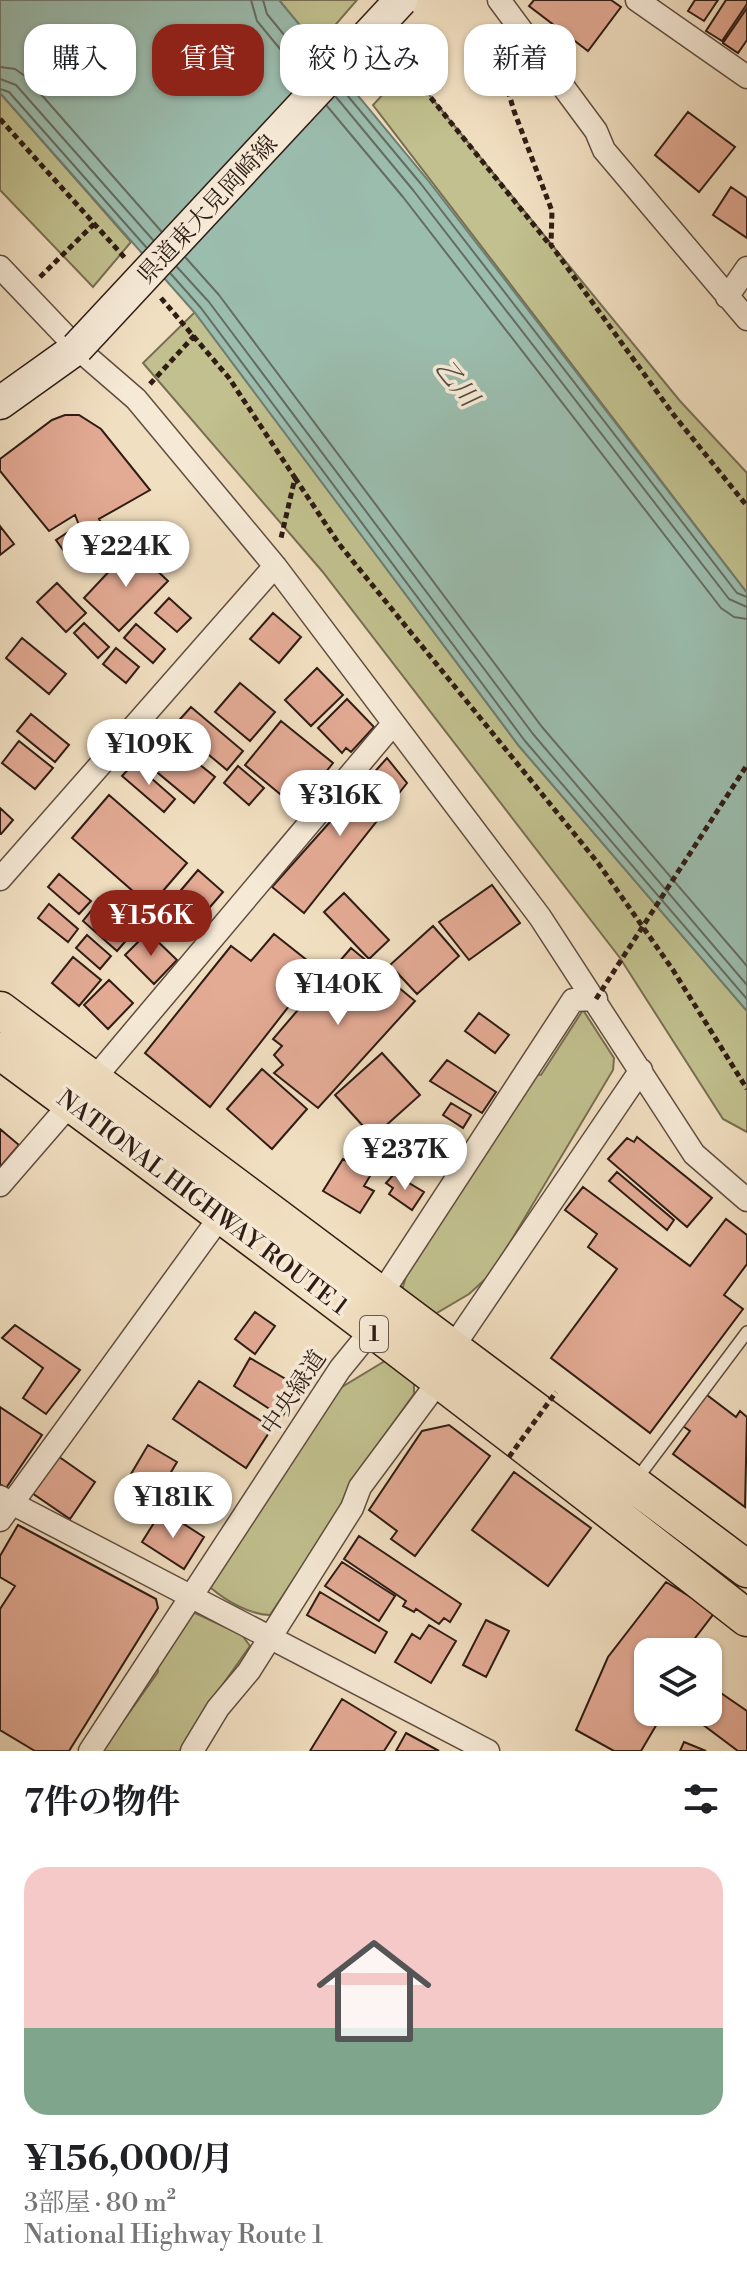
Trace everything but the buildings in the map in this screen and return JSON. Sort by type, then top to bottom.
[{"type":"highway","name":"NATIONAL HIGHWAY ROUTE 1","points":[[0,1010],[82,1092],[220,1217],[371,1331],[447,1362],[634,1484],[747,1569]]},
{"type":"highway","name":"NATIONAL HIGHWAY ROUTE 1","points":[[0,1051],[82,1092],[380,1296],[447,1362],[747,1618]]},
{"type":"main road","name":"県道東大見岡崎線","points":[[0,403],[77,348],[401,0]]},
{"type":"street","points":[[499,0],[516,24]]},
{"type":"street","points":[[637,0],[747,77]]},
{"type":"street","points":[[570,96],[596,131],[604,150],[747,319]]},
{"type":"street","points":[[0,267],[77,348],[136,399],[275,566],[540,917],[694,1154],[747,1200]]},
{"type":"street","points":[[727,297],[747,268]]},
{"type":"street","points":[[0,879],[275,566]]},
{"type":"street","points":[[0,1185],[393,724]]},
{"type":"street","name":"中央緑道","points":[[90,1751],[340,1369],[371,1331],[380,1296],[573,1000],[596,999]]},
{"type":"street","points":[[192,1751],[195,1741],[249,1671],[352,1508],[360,1487],[641,1070]]},
{"type":"street","points":[[220,1217],[4,1507],[191,1594],[269,1638],[488,1751]]},
{"type":"lane","points":[[634,1484],[747,1332]]},
{"type":"path","points":[[430,96],[551,245],[673,414],[747,506]]},
{"type":"path","points":[[510,96],[552,211],[551,245]]},
{"type":"path","points":[[0,119],[134,268]]},
{"type":"path","points":[[25,292],[94,224]]},
{"type":"path","points":[[154,290],[195,334],[229,378],[339,544],[598,863],[673,970],[747,1089]]},
{"type":"path","points":[[136,399],[195,334]]},
{"type":"path","points":[[275,566],[295,478]]},
{"type":"path","points":[[596,999],[747,765]]},
{"type":"path","points":[[509,1457],[556,1392]]},
{"type":"shaded area","points":[[279,0],[357,0],[336,24],[299,24]]},
{"type":"shaded area","points":[[0,93],[131,242],[93,287],[0,190]]},
{"type":"shaded area","points":[[381,96],[430,96],[680,401],[747,473],[747,593],[373,105]]},
{"type":"shaded area","points":[[195,312],[519,746],[747,1011],[747,1132],[723,1119],[620,958],[322,571],[143,363]]},
{"type":"shaded area","points":[[583,1010],[614,1058],[613,1070],[491,1274],[469,1294],[435,1314],[402,1290],[407,1273],[536,1074],[541,1075]]},
{"type":"shaded area","points":[[385,1361],[414,1382],[414,1394],[353,1479],[348,1497],[270,1615],[247,1610],[224,1598],[211,1588],[211,1580],[337,1390]]},
{"type":"shaded area","points":[[193,1612],[242,1635],[250,1646],[197,1721],[184,1751],[102,1751],[158,1672],[158,1665]]},
{"type":"water","name":"乙川","points":[[0,0],[279,0],[299,24],[280,24],[280,96],[358,96],[427,179],[747,593],[747,1011],[519,746],[195,313],[0,93]]}]
